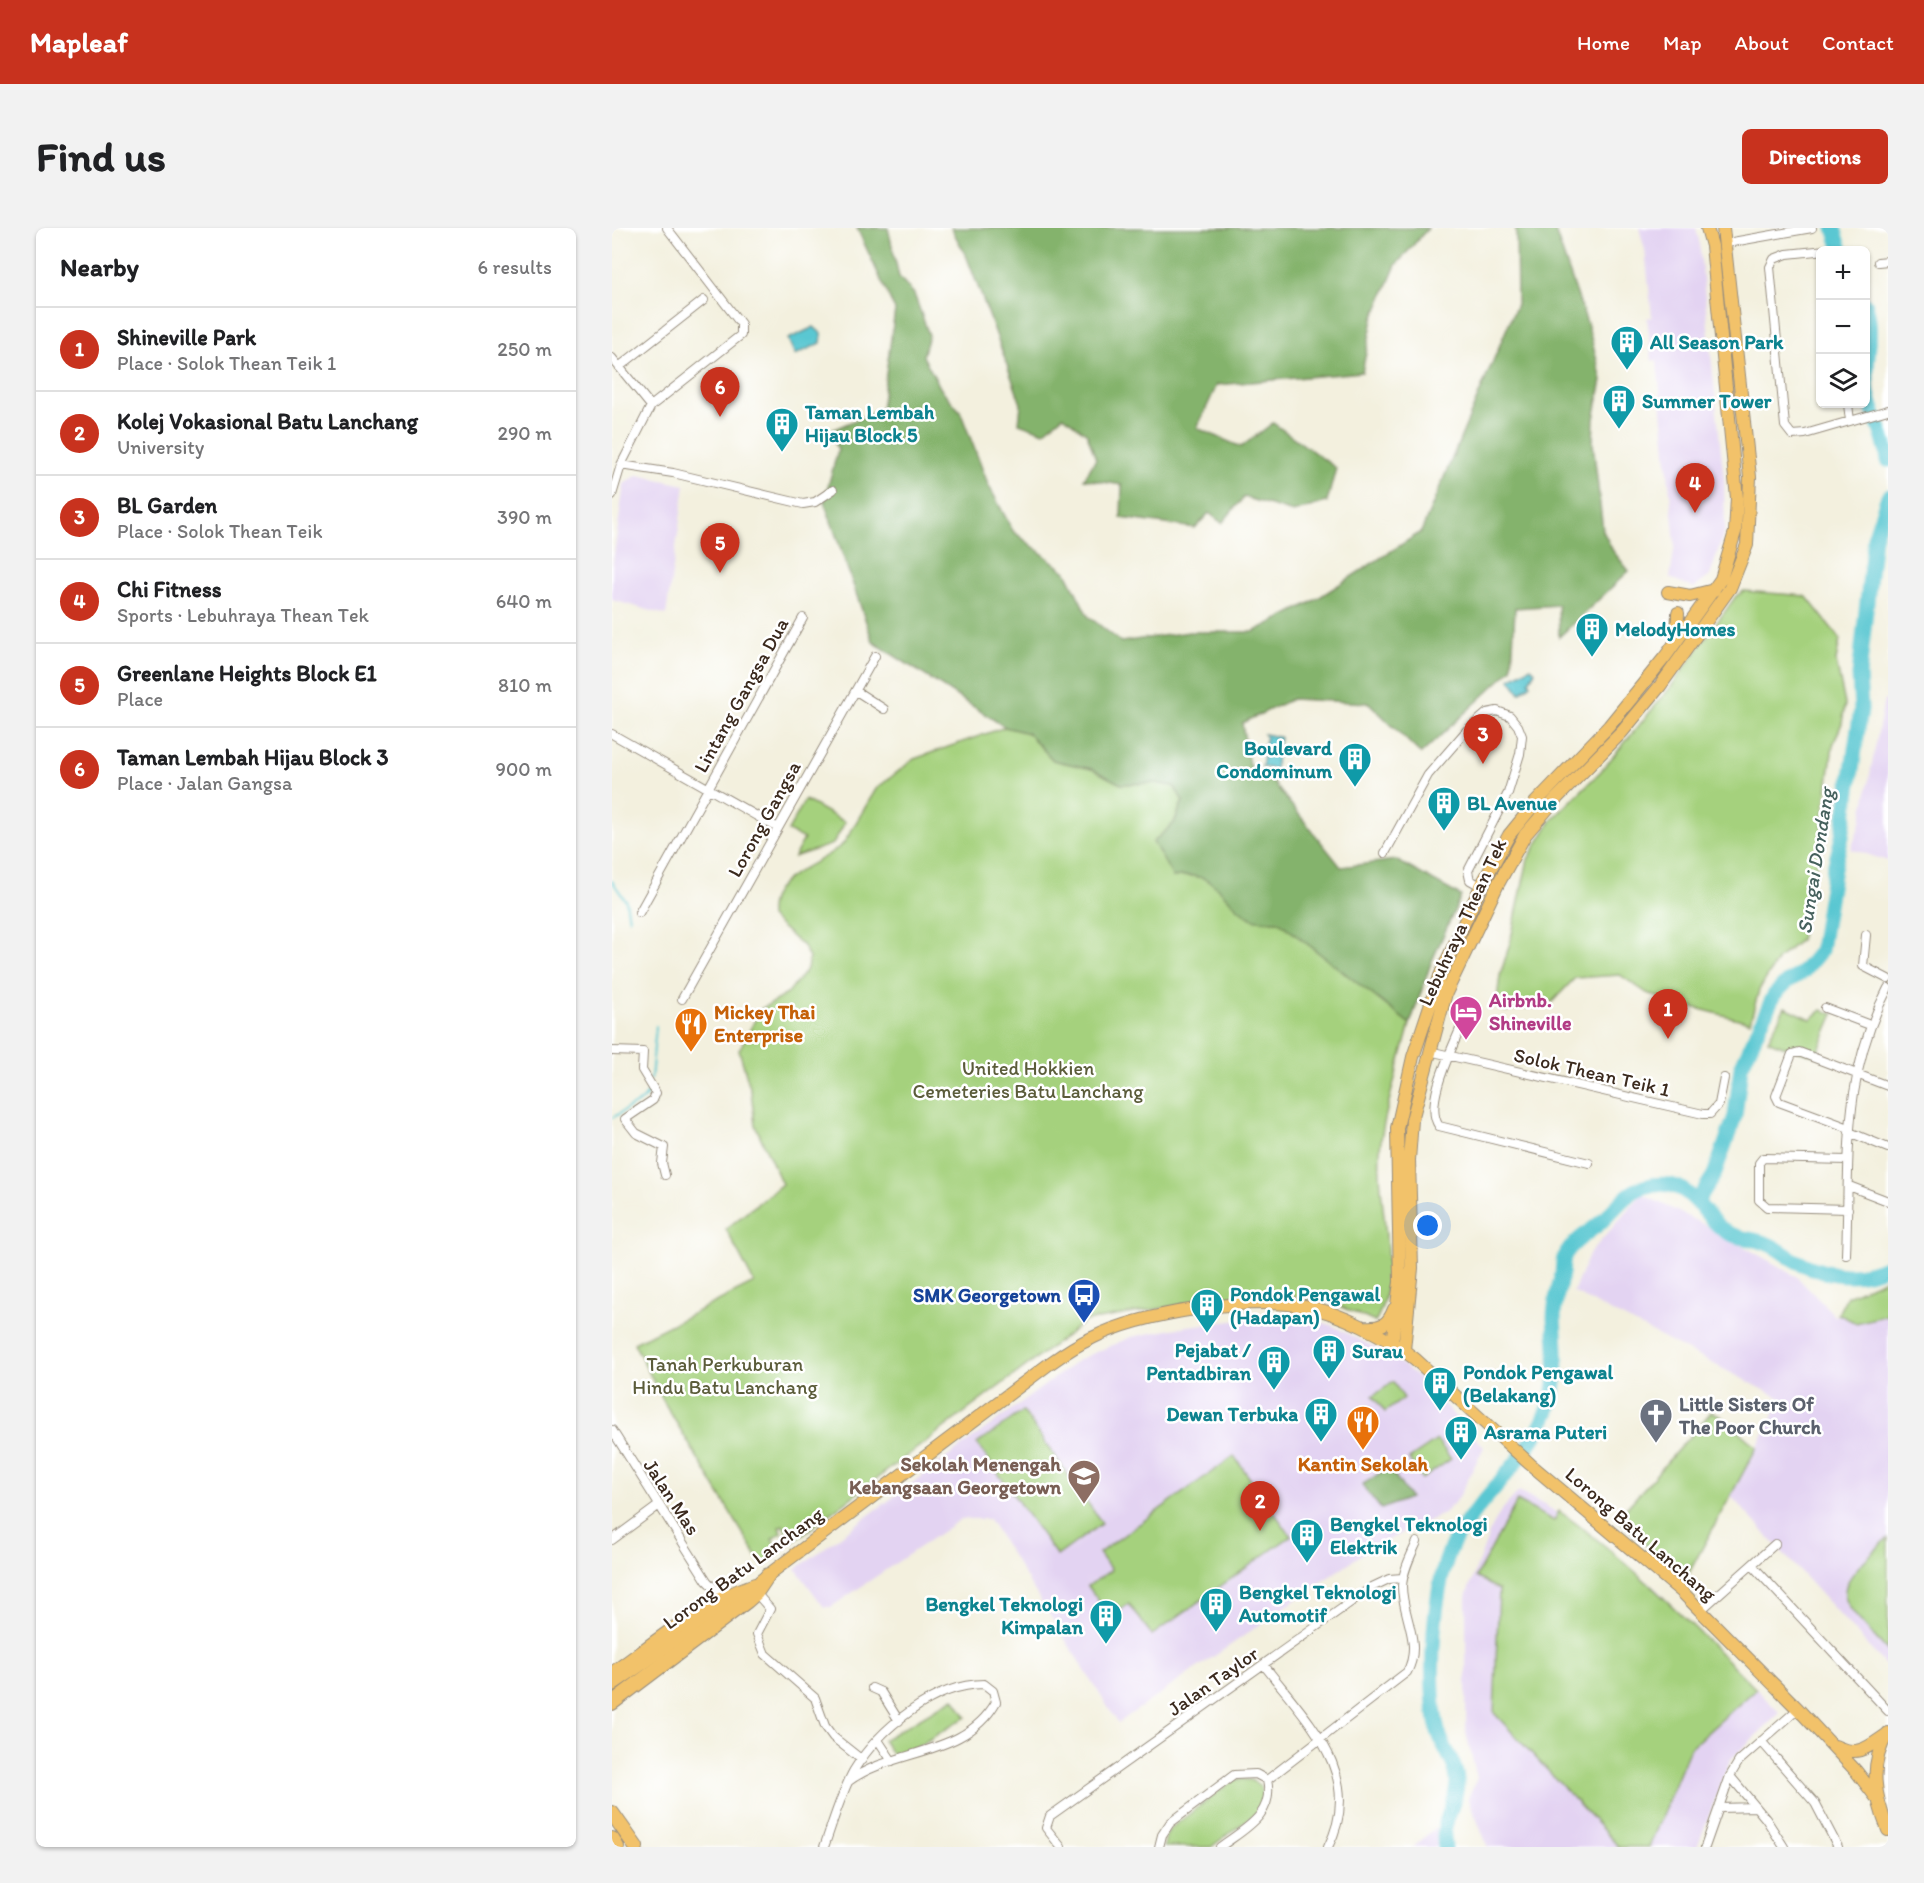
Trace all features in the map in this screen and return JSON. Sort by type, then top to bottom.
[{"type":"highway","points":[[612,1703],[768,1575]]},
{"type":"highway","points":[[612,1674],[709,1606],[746,1591]]},
{"type":"highway","points":[[612,1698],[629,1690]]},
{"type":"highway","points":[[612,1813],[636,1847]]},
{"type":"highway","points":[[612,1839],[617,1847]]},
{"type":"main road","name":"Lebuhraya Thean Tek","points":[[1392,1343],[1399,1297],[1397,1128],[1405,1088],[1440,976],[1481,886],[1521,819],[1589,750],[1693,621],[1714,590],[1730,554],[1735,532],[1737,498],[1712,246],[1707,228]]},
{"type":"main road","name":"Lebuhraya Thean Tek","points":[[1404,1350],[1412,1268],[1410,1138],[1416,1098],[1446,993],[1516,849],[1537,819],[1622,732],[1670,672],[1731,588],[1747,545],[1750,490],[1735,349],[1727,243],[1723,228]]},
{"type":"main road","points":[[1670,672],[1675,658],[1694,631],[1693,621],[1731,588]]},
{"type":"main road","points":[[1668,592],[1690,596],[1714,590]]},
{"type":"main road","points":[[1677,639],[1680,624],[1678,613]]},
{"type":"main road","points":[[1470,942],[1485,896],[1481,886],[1492,881],[1516,849]]},
{"type":"main road","points":[[1360,1327],[1378,1328],[1384,1325],[1390,1319],[1399,1297]]},
{"type":"main road","name":"Lorong Batu Lanchang","points":[[768,1575],[1049,1364],[1093,1337],[1137,1322],[1251,1304],[1305,1306],[1360,1327],[1404,1350],[1530,1464],[1701,1610],[1831,1744],[1876,1797]]},
{"type":"main road","name":"Lorong Batu Lanchang","points":[[612,1685],[746,1591]]},
{"type":"main road","points":[[1831,1744],[1856,1753],[1864,1750],[1887,1733]]},
{"type":"main road","points":[[1887,1733],[1877,1758],[1876,1797],[1888,1830]]},
{"type":"street","points":[[612,495],[621,465],[651,406],[741,335],[742,331],[741,324],[667,228]]},
{"type":"street","points":[[1727,243],[1812,228]]},
{"type":"street","points":[[1816,251],[1787,254],[1774,259],[1770,267],[1785,426],[1788,433],[1805,434],[1888,410]]},
{"type":"street","points":[[1878,262],[1888,261]]},
{"type":"street","points":[[619,368],[704,300]]},
{"type":"street","points":[[612,358],[651,406]]},
{"type":"street","points":[[1848,408],[1850,422]]},
{"type":"street","points":[[621,465],[673,473],[803,504],[815,502],[833,490]]},
{"type":"street","name":"Lintang Gangsa Dua","points":[[639,913],[803,618]]},
{"type":"street","name":"Lorong Gangsa","points":[[682,999],[875,656]]},
{"type":"street","points":[[856,691],[884,709]]},
{"type":"street","points":[[1385,853],[1428,775],[1467,730],[1487,713],[1497,711],[1514,719],[1522,742],[1508,794],[1468,871],[1470,880],[1481,886]]},
{"type":"street","points":[[612,734],[778,828]]},
{"type":"street","points":[[1866,935],[1863,966],[1888,979]]},
{"type":"street","points":[[1846,1255],[1849,1130],[1855,1075],[1870,1025],[1888,988]]},
{"type":"street","points":[[1878,1007],[1888,1011]]},
{"type":"street","points":[[1825,1008],[1870,1025]]},
{"type":"street","points":[[1465,1017],[1448,1056],[1433,1113],[1435,1120],[1446,1130],[1589,1163]]},
{"type":"street","points":[[612,1051],[643,1052],[641,1066],[657,1093],[653,1100],[625,1119],[636,1133],[664,1147],[662,1163],[665,1175]]},
{"type":"street","name":"Solok Thean Teik 1","points":[[1429,1051],[1703,1114],[1710,1114],[1719,1104],[1724,1078]]},
{"type":"street","points":[[1888,1086],[1795,1052],[1789,1057],[1776,1095],[1782,1104],[1888,1148]]},
{"type":"street","points":[[1848,1160],[1763,1158],[1759,1163],[1758,1200],[1767,1207],[1848,1209]]},
{"type":"street","points":[[1849,1186],[1888,1201]]},
{"type":"street","name":"Jalan Mas","points":[[612,1430],[615,1443],[707,1581],[712,1599],[709,1606]]},
{"type":"street","points":[[612,1540],[658,1506]]},
{"type":"street","points":[[1267,1780],[1319,1738],[1401,1678],[1411,1664],[1414,1646],[1403,1599],[1403,1578],[1417,1542]]},
{"type":"street","points":[[1701,1610],[1775,1544]]},
{"type":"street","points":[[1752,1565],[1888,1711]]},
{"type":"street","name":"Jalan Taylor","points":[[1060,1847],[1048,1832],[1047,1820],[1372,1587],[1389,1579],[1403,1578]]},
{"type":"street","points":[[707,1581],[717,1591],[746,1591],[770,1609],[757,1634],[765,1654],[811,1693],[825,1726],[833,1737],[862,1760]]},
{"type":"street","points":[[1264,1665],[1319,1738],[1335,1765],[1342,1797],[1335,1834],[1328,1847]]},
{"type":"street","points":[[825,1847],[849,1781],[878,1740],[899,1721],[936,1697],[966,1686],[984,1684],[991,1689],[995,1696],[990,1712],[964,1734],[929,1751],[868,1768],[849,1781]]},
{"type":"street","points":[[872,1688],[881,1692],[899,1721]]},
{"type":"street","points":[[1705,1847],[1731,1776],[1742,1757],[1798,1709]]},
{"type":"street","points":[[878,1740],[892,1761]]},
{"type":"street","points":[[1761,1741],[1815,1803],[1838,1847]]},
{"type":"street","points":[[1159,1847],[1162,1835],[1170,1823],[1234,1774],[1256,1774],[1267,1780]]},
{"type":"street","points":[[1731,1776],[1784,1847]]},
{"type":"street","points":[[1220,1847],[1263,1814],[1268,1800],[1267,1780]]},
{"type":"street","points":[[1719,1808],[1756,1807]]},
{"type":"shaded area","points":[[1639,228],[1696,228],[1699,241],[1724,479],[1725,529],[1710,576],[1694,588],[1670,578],[1675,544],[1657,360],[1652,361],[1647,318],[1652,317],[1645,250]]},
{"type":"shaded area","points":[[638,475],[685,485],[666,615],[612,600],[612,568],[624,484]]},
{"type":"shaded area","points":[[1884,700],[1888,701],[1888,861],[1851,849],[1861,822]]},
{"type":"shaded area","points":[[1642,1194],[1713,1229],[1796,1276],[1836,1317],[1847,1296],[1888,1278],[1888,1668],[1731,1496],[1782,1399],[1573,1292],[1590,1253]]},
{"type":"shaded area","points":[[1286,1315],[1331,1325],[1389,1355],[1416,1375],[1484,1447],[1458,1499],[1443,1514],[1369,1549],[1118,1723],[989,1519],[961,1519],[831,1607],[824,1607],[796,1569],[1080,1359],[1131,1337],[1188,1326]]},
{"type":"shaded area","points":[[1519,1491],[1576,1523],[1653,1586],[1780,1713],[1730,1760],[1697,1847],[1488,1847],[1468,1798],[1477,1778],[1466,1733],[1466,1596],[1490,1531],[1501,1511]]},
{"type":"shaded area","points":[[1436,1827],[1437,1847],[1413,1847]]},
{"type":"green space","points":[[857,228],[888,228],[899,277],[914,294],[929,335],[923,356],[941,389],[960,411],[988,484],[1013,531],[1066,572],[1088,616],[1121,642],[1189,632],[1253,632],[1312,602],[1421,532],[1517,304],[1516,228],[1554,228],[1588,326],[1602,380],[1594,419],[1593,443],[1603,531],[1613,551],[1629,571],[1559,637],[1558,605],[1515,608],[1512,669],[1421,754],[1369,703],[1292,699],[1242,723],[1249,765],[1273,782],[1341,867],[1396,860],[1461,896],[1431,963],[1410,1024],[1278,921],[1251,918],[1210,881],[1200,877],[1173,877],[1153,842],[1174,823],[1183,801],[1174,786],[1155,783],[1121,784],[1092,769],[1053,760],[1028,733],[1005,727],[873,642],[824,501],[838,450],[830,431],[881,409],[895,310]]},
{"type":"green space","points":[[951,228],[1428,228],[1396,265],[1373,319],[1362,372],[1217,385],[1197,428],[1241,447],[1273,423],[1336,468],[1327,502],[1293,512],[1244,497],[1222,523],[1209,513],[1195,528],[1121,518],[1122,485],[1084,479],[1096,459],[1087,434],[1063,416],[1044,432],[1019,423],[1021,404],[966,255]]},
{"type":"green space","points":[[1744,591],[1806,596],[1840,639],[1836,661],[1845,704],[1842,723],[1833,745],[1819,852],[1800,940],[1778,959],[1759,990],[1750,1022],[1665,1000],[1647,993],[1620,975],[1575,978],[1550,1004],[1506,1011],[1496,1007],[1500,976],[1510,943],[1528,859],[1551,821],[1601,771],[1670,688],[1736,596]]},
{"type":"green space","name":"United Hokkien Cemeteries Batu Lanchang","points":[[1005,727],[1028,733],[1053,760],[1092,769],[1121,784],[1155,783],[1174,786],[1183,800],[1174,823],[1173,877],[1200,877],[1210,881],[1240,910],[1251,917],[1278,921],[1410,1024],[1390,1096],[1381,1140],[1381,1185],[1388,1257],[1383,1302],[1375,1322],[1321,1298],[1253,1293],[1086,1321],[791,1543],[783,1525],[779,1527],[782,1533],[772,1539],[780,1551],[762,1565],[665,1404],[634,1343],[754,1283],[726,1229],[782,1184],[755,1125],[751,1091],[739,1050],[761,1009],[787,994],[807,969],[809,958],[804,947],[770,917],[771,902],[776,891],[796,873],[844,843],[876,789],[914,759]]},
{"type":"green space","points":[[805,800],[845,822],[833,844],[794,857],[804,839],[788,831]]},
{"type":"green space","points":[[1785,1007],[1811,1019],[1822,1010],[1834,1014],[1816,1056],[1768,1040]]},
{"type":"green space","points":[[1888,1278],[1888,1315],[1856,1323],[1838,1314],[1847,1296]]},
{"type":"green space","points":[[1393,1382],[1404,1398],[1385,1412],[1373,1396]]},
{"type":"green space","points":[[1023,1411],[1102,1523],[1057,1556],[977,1444]]},
{"type":"green space","points":[[1712,1411],[1757,1447],[1685,1580],[1617,1519]]},
{"type":"green space","points":[[1437,1440],[1451,1459],[1422,1479],[1409,1459]]},
{"type":"green space","points":[[1234,1456],[1291,1536],[1152,1635],[1129,1604],[1110,1617],[1088,1586],[1111,1570],[1099,1553]]},
{"type":"green space","points":[[1389,1467],[1410,1498],[1381,1509],[1362,1485]]},
{"type":"green space","points":[[1517,1501],[1554,1521],[1559,1511],[1586,1531],[1662,1596],[1756,1689],[1690,1748],[1649,1847],[1619,1847],[1494,1713],[1499,1590],[1476,1577]]},
{"type":"green space","points":[[1888,1538],[1888,1651],[1857,1617],[1848,1605],[1845,1594],[1847,1584],[1855,1572]]},
{"type":"green space","points":[[954,1698],[966,1717],[902,1756],[894,1757],[883,1740]]},
{"type":"green space","points":[[1238,1779],[1251,1780],[1261,1787],[1263,1799],[1258,1812],[1211,1847],[1164,1847],[1166,1835],[1171,1828]]},
{"type":"water","points":[[814,327],[822,334],[821,343],[795,355],[788,339]]},
{"type":"water","points":[[1531,667],[1535,671],[1529,681],[1531,684],[1520,693],[1510,679]]},
{"type":"water","points":[[1264,734],[1280,737],[1275,769],[1262,767],[1266,739]]},
{"type":"waterway","name":"Sungai Dondang","points":[[1834,228],[1840,246]]},
{"type":"waterway","name":"Sungai Dondang","points":[[1868,354],[1868,393],[1888,460]]},
{"type":"waterway","name":"Sungai Dondang","points":[[1698,1200],[1714,1175],[1735,1116],[1741,1067],[1774,995],[1787,982],[1803,972],[1821,950],[1834,868],[1842,837],[1861,709],[1859,675],[1874,538],[1888,496]]},
{"type":"waterway","points":[[612,881],[626,901],[629,919]]},
{"type":"waterway","points":[[651,1079],[656,1026]]},
{"type":"waterway","points":[[612,1118],[644,1099],[650,1088]]},
{"type":"waterway","points":[[1445,1847],[1446,1822],[1456,1792],[1457,1777],[1438,1731],[1433,1687],[1434,1632],[1442,1577],[1457,1536],[1531,1443],[1549,1408],[1556,1375],[1555,1306],[1566,1253],[1633,1192],[1647,1186],[1662,1184],[1683,1190],[1727,1233],[1770,1245],[1807,1266],[1842,1275],[1865,1274],[1888,1266]]},
{"type":"place","name":"All Season Park","points":[[1627,371]]},
{"type":"place","name":"Taman Lembah Hijau Block 3","points":[[720,417]]},
{"type":"place","name":"Summer Tower","points":[[1619,430]]},
{"type":"place","name":"Taman Lembah Hijau Block 5","points":[[782,453]]},
{"type":"place","name":"Chi Fitness","points":[[1695,513]]},
{"type":"place","name":"Greenlane Heights Block E1","points":[[720,573]]},
{"type":"place","name":"MelodyHomes","points":[[1592,658]]},
{"type":"place","name":"BL Garden","points":[[1483,764]]},
{"type":"place","name":"Boulevard Condominum","points":[[1355,788]]},
{"type":"place","name":"BL Avenue","points":[[1444,832]]},
{"type":"place","name":"Shineville Park","points":[[1668,1039]]},
{"type":"place","name":"Airbnb. Shineville","points":[[1466,1041]]},
{"type":"place","name":"Mickey Thai Enterprise","points":[[691,1053]]},
{"type":"place","name":"SMK Georgetown","points":[[1084,1324]]},
{"type":"place","name":"Pondok Pengawal (Hadapan)","points":[[1207,1334]]},
{"type":"place","name":"Surau","points":[[1329,1380]]},
{"type":"place","name":"Pejabat / Pentadbiran","points":[[1274,1391]]},
{"type":"place","name":"Pondok Pengawal (Belakang)","points":[[1440,1412]]},
{"type":"place","name":"Dewan Terbuka","points":[[1321,1443]]},
{"type":"place","name":"Little Sisters Of The Poor Church","points":[[1656,1444]]},
{"type":"place","name":"Kantin Sekolah","points":[[1363,1451]]},
{"type":"place","name":"Asrama Puteri","points":[[1461,1461]]},
{"type":"place","name":"Sekolah Menengah Kebangsaan Georgetown","points":[[1084,1505]]},
{"type":"place","name":"Kolej Vokasional Batu Lanchang","points":[[1260,1531]]},
{"type":"place","name":"Bengkel Teknologi Elektrik","points":[[1307,1564]]},
{"type":"place","name":"Bengkel Teknologi Automotif","points":[[1216,1633]]},
{"type":"place","name":"Bengkel Teknologi Kimpalan","points":[[1106,1645]]},
{"type":"park label","name":"Tanah Perkuburan Hindu Batu Lanchang","points":[[725,1376]]}]
